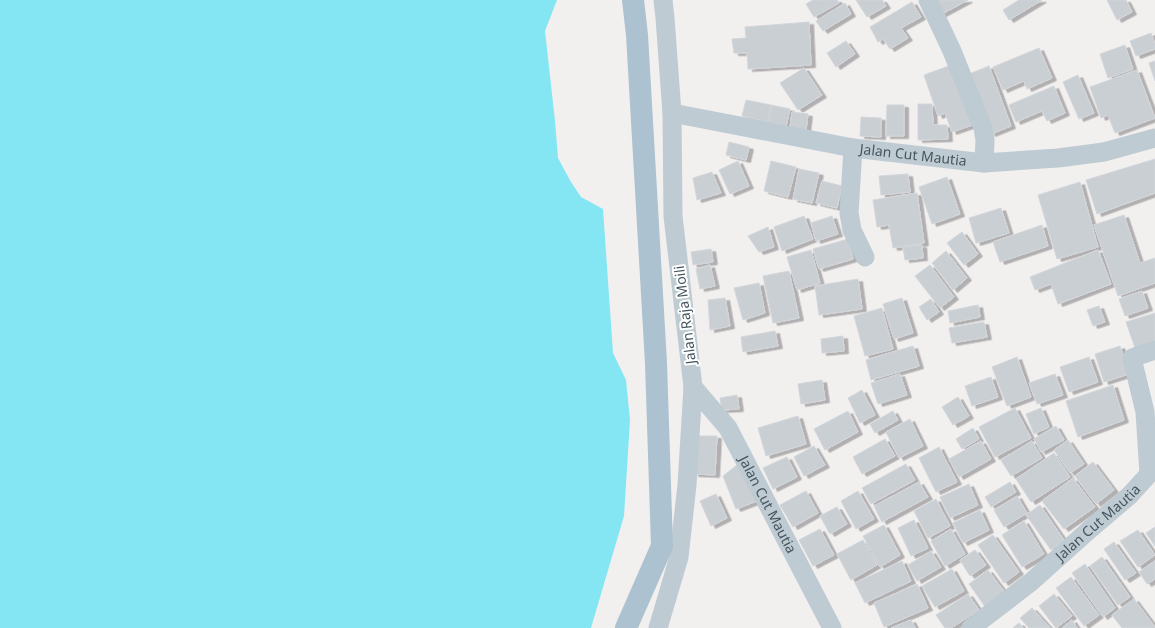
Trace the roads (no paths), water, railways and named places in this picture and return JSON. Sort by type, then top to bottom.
[{"type":"main road","points":[[626,628],[662,546],[656,355],[637,34],[633,0]]},
{"type":"street","name":"Jalan Raja Moili","points":[[658,628],[679,557],[694,387],[673,216],[672,114],[663,0]]},
{"type":"street","points":[[928,0],[952,51],[983,128],[985,140],[984,162]]},
{"type":"street","name":"Jalan Cut Mautia","points":[[672,114],[853,148],[984,162],[1058,158],[1104,152],[1155,138]]},
{"type":"street","points":[[853,148],[850,213],[852,230],[865,257]]},
{"type":"street","name":"Jalan Cut Mautia","points":[[971,628],[1031,582],[1130,495],[1149,474],[1145,412],[1132,358],[1155,350]]},
{"type":"street","name":"Jalan Cut Mautia","points":[[694,387],[728,428],[832,628]]},
{"type":"water","points":[[0,0],[557,0],[545,31],[558,158],[581,197],[603,209],[613,353],[626,380],[630,420],[624,516],[591,628],[0,628]]}]
